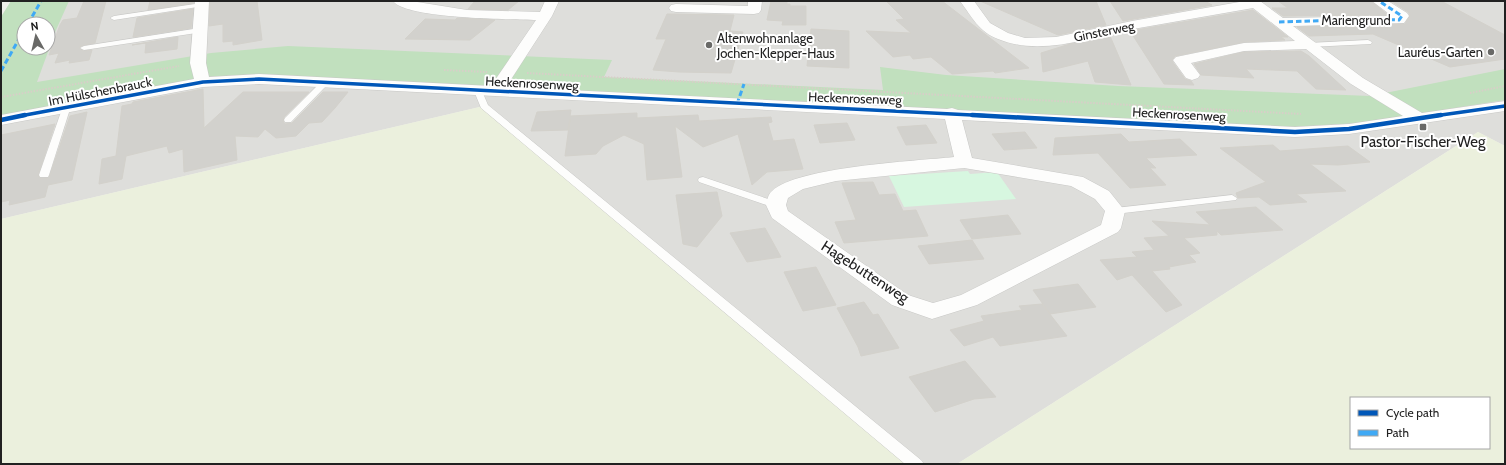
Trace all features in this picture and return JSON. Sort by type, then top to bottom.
[{"type":"street","points":[[400,1],[411,6],[467,14],[545,16]]},
{"type":"street","points":[[495,92],[545,16],[552,1]]},
{"type":"street","points":[[676,8],[754,10],[755,1]]},
{"type":"street","name":"Ginsterweg","points":[[967,1],[984,26],[1003,36],[1025,42],[1056,41],[1253,2]]},
{"type":"street","name":"Mariengrund","points":[[1279,22],[1373,19],[1399,20],[1402,16],[1379,1]]},
{"type":"street","points":[[1253,2],[1357,81],[1420,119]]},
{"type":"street","points":[[202,3],[198,63],[203,82]]},
{"type":"street","points":[[1192,75],[1181,60],[1244,47],[1309,45]]},
{"type":"street","name":"Heckenrosenweg","points":[[203,82],[259,79],[326,82],[732,104],[952,113],[1295,132],[1349,129],[1505,106]]},
{"type":"street","name":"Im Hülschenbrauck","points":[[1,120],[66,109],[203,82]]},
{"type":"street","points":[[952,113],[964,162]]},
{"type":"street","points":[[776,205],[779,195],[796,185],[836,175],[964,162],[1076,181],[1102,195],[1115,211]]},
{"type":"street","name":"Hagebuttenweg","points":[[776,205],[779,214],[900,300],[932,311],[969,300],[1111,228],[1115,211]]},
{"type":"lane","points":[[114,18],[202,3]]},
{"type":"lane","points":[[84,48],[200,30]]},
{"type":"lane","points":[[1309,45],[1368,42]]},
{"type":"lane","points":[[288,120],[326,82]]},
{"type":"lane","points":[[478,91],[484,106],[916,464]]},
{"type":"lane","name":"Im Hülschenbrauck","points":[[44,175],[66,109]]},
{"type":"lane","points":[[703,180],[776,205]]},
{"type":"lane","points":[[1115,211],[1232,198]]},
{"type":"shaded area","points":[[11,1],[1505,1],[1505,146],[1478,132],[957,464],[916,464],[484,106],[1,219],[1,17]]},
{"type":"green space","points":[[11,1],[69,1],[56,30],[56,16],[16,16],[16,56],[46,56],[37,82],[211,53],[288,46],[612,60],[604,77],[883,90],[880,67],[946,75],[1118,86],[1370,96],[1505,69],[1505,100],[1361,123],[1290,127],[263,76],[1,120],[1,17]]},
{"type":"green space","points":[[484,106],[916,464],[1,464],[1,219]]},
{"type":"green space","points":[[1478,132],[1505,146],[1505,464],[957,464]]},
{"type":"green space","points":[[968,171],[970,174],[997,172],[1016,199],[904,207],[889,176]]},
{"type":"building","points":[[84,1],[106,1],[95,43],[79,47],[83,51],[92,50],[89,60],[69,63],[70,60],[55,63],[59,53],[56,54],[56,36],[60,25],[63,20],[77,18]]},
{"type":"building","points":[[150,1],[194,1],[193,3],[148,10]]},
{"type":"building","points":[[210,1],[257,1],[262,40],[233,45],[233,41],[223,42],[223,24],[209,26]]},
{"type":"building","points":[[475,1],[519,1],[508,10],[468,9]]},
{"type":"building","points":[[771,1],[787,1],[787,4],[790,4],[790,6],[806,6],[806,25],[782,25],[783,21],[767,20]]},
{"type":"building","points":[[886,1],[942,1],[1029,68],[995,73],[993,71],[952,74],[931,57],[913,59],[910,55],[893,57],[866,31],[911,33],[896,20],[904,19]]},
{"type":"building","points":[[980,1],[1096,1],[1106,25],[1058,35]]},
{"type":"building","points":[[1110,1],[1205,1],[1212,5],[1123,21]]},
{"type":"building","points":[[1278,1],[1371,1],[1388,15],[1283,16],[1272,8],[1288,8]]},
{"type":"building","points":[[1391,1],[1441,1],[1505,35],[1505,59],[1450,67],[1373,34],[1309,36],[1297,27],[1405,24],[1410,15],[1408,12]]},
{"type":"building","points":[[193,9],[191,28],[133,37],[137,18]]},
{"type":"building","points":[[1253,10],[1288,37],[1281,37],[1285,40],[1244,42],[1175,56],[1172,61],[1185,79],[1191,81],[1194,85],[1164,84],[1130,31]]},
{"type":"building","name":"Altenwohnanlage Jochen-Klepper-Haus","points":[[667,14],[734,15],[730,31],[743,32],[731,73],[653,70],[666,39],[656,39]]},
{"type":"building","points":[[457,18],[495,20],[470,40],[405,39],[425,19],[455,20]]},
{"type":"building","points":[[811,29],[849,31],[849,68],[807,66]]},
{"type":"building","points":[[1110,36],[1131,85],[1095,82],[1088,61],[1043,72],[1041,53],[1070,44]]},
{"type":"building","points":[[178,37],[177,49],[145,53],[146,43],[132,45]]},
{"type":"building","points":[[1301,51],[1309,56],[1346,90],[1316,89],[1297,71],[1246,69],[1254,78],[1201,75],[1194,64],[1244,52]]},
{"type":"building","points":[[203,89],[204,128],[243,92],[309,92],[284,117],[283,121],[285,124],[292,123],[323,92],[348,92],[322,122],[309,123],[296,136],[276,138],[265,129],[258,137],[235,136],[237,160],[184,172],[183,149],[169,153],[167,146],[126,156],[122,179],[99,184],[102,159],[116,156],[122,106],[132,104],[133,102]]},
{"type":"building","points":[[571,110],[570,116],[637,113],[637,118],[698,115],[699,121],[771,117],[772,122],[768,123],[773,141],[794,139],[803,169],[767,172],[752,185],[738,134],[703,147],[675,126],[682,177],[647,180],[644,144],[624,135],[603,146],[596,154],[565,156],[570,119],[568,130],[531,131],[537,112]]},
{"type":"building","points":[[87,112],[72,180],[48,185],[45,197],[9,205],[10,200],[1,202],[1,135],[55,124],[38,175],[40,178],[48,178],[70,116]]},
{"type":"building","points":[[847,123],[855,140],[820,143],[814,125]]},
{"type":"building","points":[[926,125],[937,143],[906,145],[897,127]]},
{"type":"building","points":[[1025,132],[1037,148],[1004,150],[992,134]]},
{"type":"building","points":[[1121,134],[1129,142],[1180,139],[1197,155],[1146,158],[1156,168],[1150,168],[1166,185],[1130,188],[1098,153],[1053,155],[1055,138]]},
{"type":"building","points":[[1273,145],[1280,151],[1348,146],[1370,162],[1338,165],[1310,164],[1346,191],[1296,194],[1307,202],[1270,205],[1259,197],[1238,198],[1236,193],[1266,182],[1220,148]]},
{"type":"building","points":[[873,182],[879,195],[895,194],[903,211],[916,210],[928,236],[844,243],[835,222],[856,220],[842,183]]},
{"type":"building","points":[[717,192],[722,216],[697,247],[683,244],[676,195]]},
{"type":"building","points":[[1256,207],[1283,230],[1221,235],[1217,231],[1217,235],[1184,238],[1200,253],[1189,255],[1196,262],[1169,267],[1170,269],[1152,271],[1182,305],[1166,312],[1132,275],[1117,280],[1100,260],[1137,257],[1132,252],[1154,250],[1144,238],[1169,236],[1152,221],[1210,225],[1196,212]]},
{"type":"building","points":[[1008,215],[1021,234],[972,239],[960,220]]},
{"type":"building","points":[[765,228],[781,257],[747,262],[730,233]]},
{"type":"building","points":[[972,240],[984,259],[929,264],[918,246]]},
{"type":"building","points":[[816,267],[836,305],[803,311],[784,272]]},
{"type":"building","points":[[1078,284],[1096,307],[1050,314],[1033,290]]},
{"type":"building","points":[[864,302],[873,315],[878,314],[899,348],[861,356],[858,347],[837,308]]},
{"type":"building","points":[[1042,304],[1067,336],[1000,346],[993,337],[964,346],[950,330],[984,321],[981,316],[1022,310],[1019,306]]},
{"type":"building","points":[[965,361],[996,397],[974,399],[935,412],[909,377]]},
{"type":"marked path","points":[[33,16],[41,1]]},
{"type":"marked path","points":[[1279,22],[1373,19],[1399,20],[1402,16],[1379,1]]},
{"type":"marked path","points":[[1,71],[16,44]]},
{"type":"marked path","points":[[737,104],[744,84]]},
{"type":"cycle path","points":[[1,120],[203,82],[259,79],[1295,132],[1349,129],[1505,106]]},
{"type":"place","name":"Altenwohnanlage Jochen-Klepper-Haus","points":[[709,45]]},
{"type":"place","name":"Lauréus-Garten","points":[[1491,52]]},
{"type":"place","name":"Pastor-Fischer-Weg","points":[[1423,127]]}]
